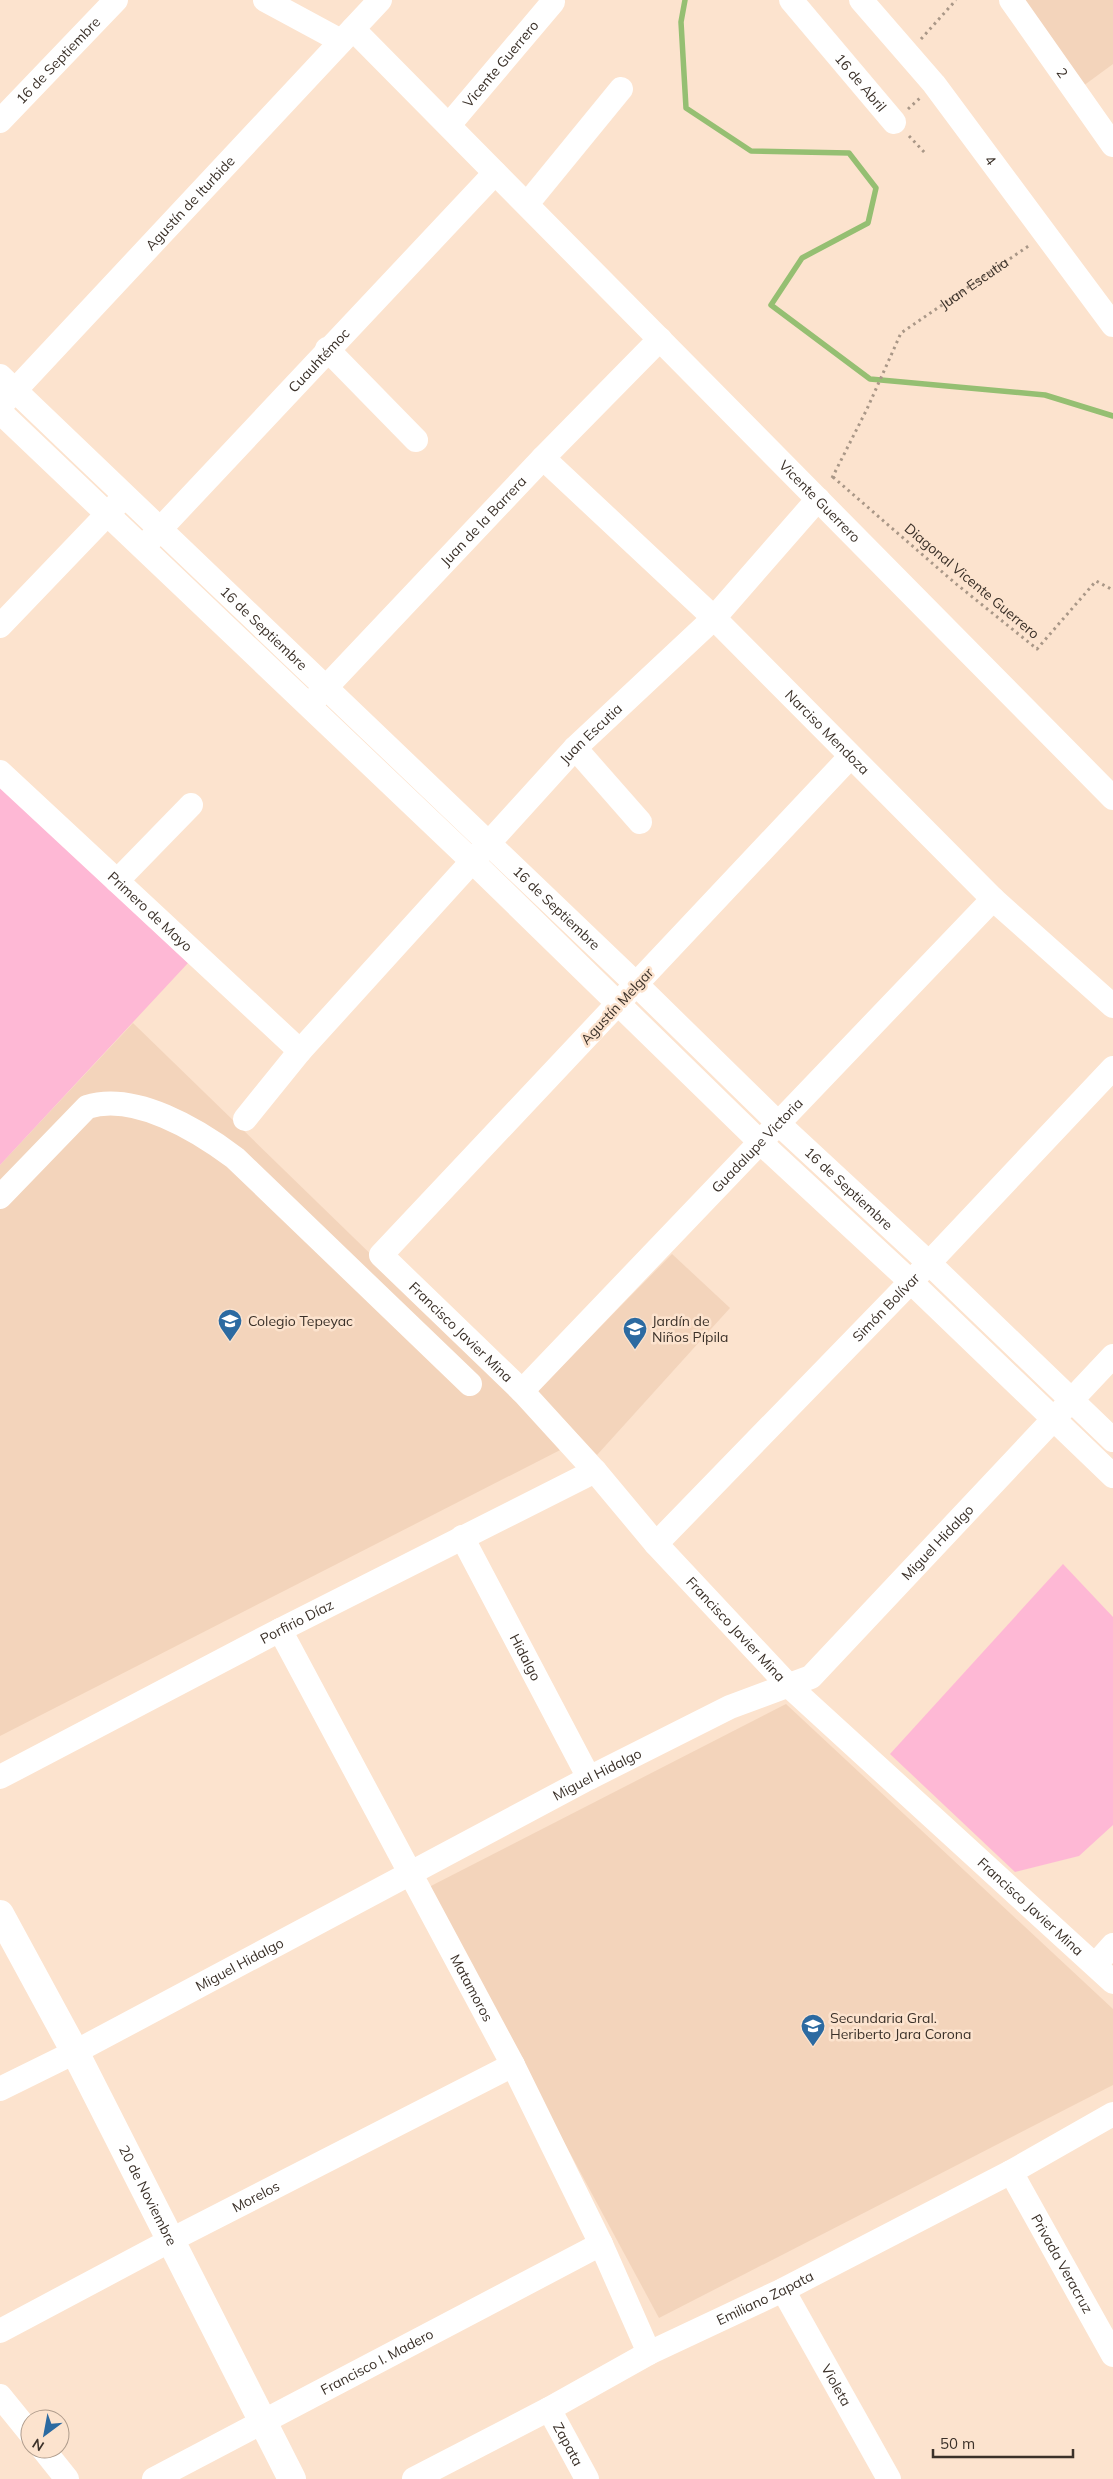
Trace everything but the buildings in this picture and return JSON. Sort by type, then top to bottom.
[{"type":"main road","name":"20 de Noviembre","points":[[0,1914],[75,2052],[292,2479]]},
{"type":"street","name":"16 de Septiembre","points":[[0,121],[116,0]]},
{"type":"street","name":"Vicente Guerrero","points":[[265,0],[347,35],[449,126],[1113,798]]},
{"type":"street","name":"Agustín de Iturbide","points":[[5,390],[380,0]]},
{"type":"street","name":"16 de Abril","points":[[791,0],[894,122]]},
{"type":"street","name":"4","points":[[861,0],[934,84],[1113,325]]},
{"type":"street","name":"2","points":[[1011,0],[1113,146]]},
{"type":"street","name":"Vicente Guerrero","points":[[449,126],[553,2]]},
{"type":"street","points":[[527,204],[621,89]]},
{"type":"street","name":"Cuauhtémoc","points":[[143,548],[495,173]]},
{"type":"street","name":"Juan de la Barrera","points":[[308,706],[543,458],[660,339]]},
{"type":"street","points":[[328,349],[416,440]]},
{"type":"street","name":"16 de Septiembre","points":[[5,390],[125,496],[487,844],[637,985],[778,1124],[929,1263],[1113,1440]]},
{"type":"street","name":"16 de Septiembre","points":[[0,412],[472,861],[761,1143],[911,1282],[1113,1476]]},
{"type":"street","name":"Narciso Mendoza","points":[[543,458],[714,618],[993,899],[1113,1006]]},
{"type":"street","points":[[0,626],[125,496]]},
{"type":"street","name":"Juan Escutia","points":[[245,1119],[300,1051],[575,748],[714,618],[818,499]]},
{"type":"street","points":[[575,748],[640,822]]},
{"type":"street","name":"Agustín Melgar","points":[[381,1254],[637,985],[850,757]]},
{"type":"street","name":"Primero de Mayo","points":[[0,772],[300,1051]]},
{"type":"street","points":[[117,881],[191,805]]},
{"type":"street","name":"Guadalupe Victoria","points":[[522,1391],[993,899]]},
{"type":"street","name":"Simón Bolívar","points":[[656,1544],[911,1282],[1113,1068]]},
{"type":"street","points":[[0,1197],[87,1106],[101,1102],[150,1110],[208,1138],[235,1158],[470,1384]]},
{"type":"street","name":"Francisco Javier Mina","points":[[381,1254],[522,1391],[595,1471],[656,1544],[789,1686],[1096,1964],[1113,1982]]},
{"type":"street","name":"Miguel Hidalgo","points":[[0,2089],[75,2052],[589,1778],[730,1707],[811,1677],[1113,1356]]},
{"type":"street","name":"Porfirio Díaz","points":[[0,1777],[280,1630],[595,1471]]},
{"type":"street","name":"Hidalgo","points":[[462,1537],[589,1778]]},
{"type":"street","name":"Matamoros","points":[[280,1630],[513,2065],[601,2244],[649,2352]]},
{"type":"street","points":[[1096,1964],[1113,1945]]},
{"type":"street","name":"Morelos","points":[[0,2331],[171,2240],[513,2065]]},
{"type":"street","name":"Emiliano Zapata","points":[[414,2479],[549,2409],[649,2352],[783,2290],[1010,2172],[1113,2114]]},
{"type":"street","name":"Privada Veracruz","points":[[1010,2172],[1113,2355]]},
{"type":"street","name":"Francisco I. Madero","points":[[154,2479],[601,2244]]},
{"type":"street","name":"Violeta","points":[[783,2290],[889,2479]]},
{"type":"street","points":[[0,2396],[20,2421]]},
{"type":"street","name":"Zapata","points":[[549,2409],[587,2479]]},
{"type":"street","points":[[51,2459],[67,2479]]},
{"type":"path","points":[[907,54],[956,0]]},
{"type":"path","name":"16 de Abril","points":[[894,122],[934,84]]},
{"type":"path","name":"Juan Escutia","points":[[833,477],[867,409],[901,333],[1046,234]]},
{"type":"path","points":[[818,499],[833,477]]},
{"type":"path","name":"Diagonal Vicente Guerrero","points":[[833,477],[955,583],[1037,649],[1096,581],[1113,590]]},
{"type":"shaded area","points":[[1021,0],[1113,0],[1113,64],[1083,86]]},
{"type":"shaded area","points":[[0,787],[188,963],[0,1165]]},
{"type":"shaded area","name":"Colegio Tepeyac","points":[[133,1023],[568,1446],[0,1736],[0,1165]]},
{"type":"shaded area","name":"Jardín de Niños Pípila","points":[[672,1254],[730,1308],[597,1455],[537,1391]]},
{"type":"shaded area","points":[[1063,1564],[1113,1617],[1113,1825],[1079,1856],[1015,1872],[890,1754]]},
{"type":"shaded area","name":"Secundaria Gral. Heriberto Jara Corona","points":[[786,1704],[1113,2009],[1113,2085],[659,2318],[427,1888]]},
{"type":"waterway","points":[[685,0],[681,22],[686,108],[751,151],[849,153],[876,188],[868,223],[802,258],[771,305],[870,379],[1045,395],[1113,416]]},
{"type":"place","name":"Colegio Tepeyac","points":[[230,1342]]},
{"type":"place","name":"Jardín de Niños Pípila","points":[[635,1350]]},
{"type":"place","name":"Secundaria Gral. Heriberto Jara Corona","points":[[813,2047]]}]
